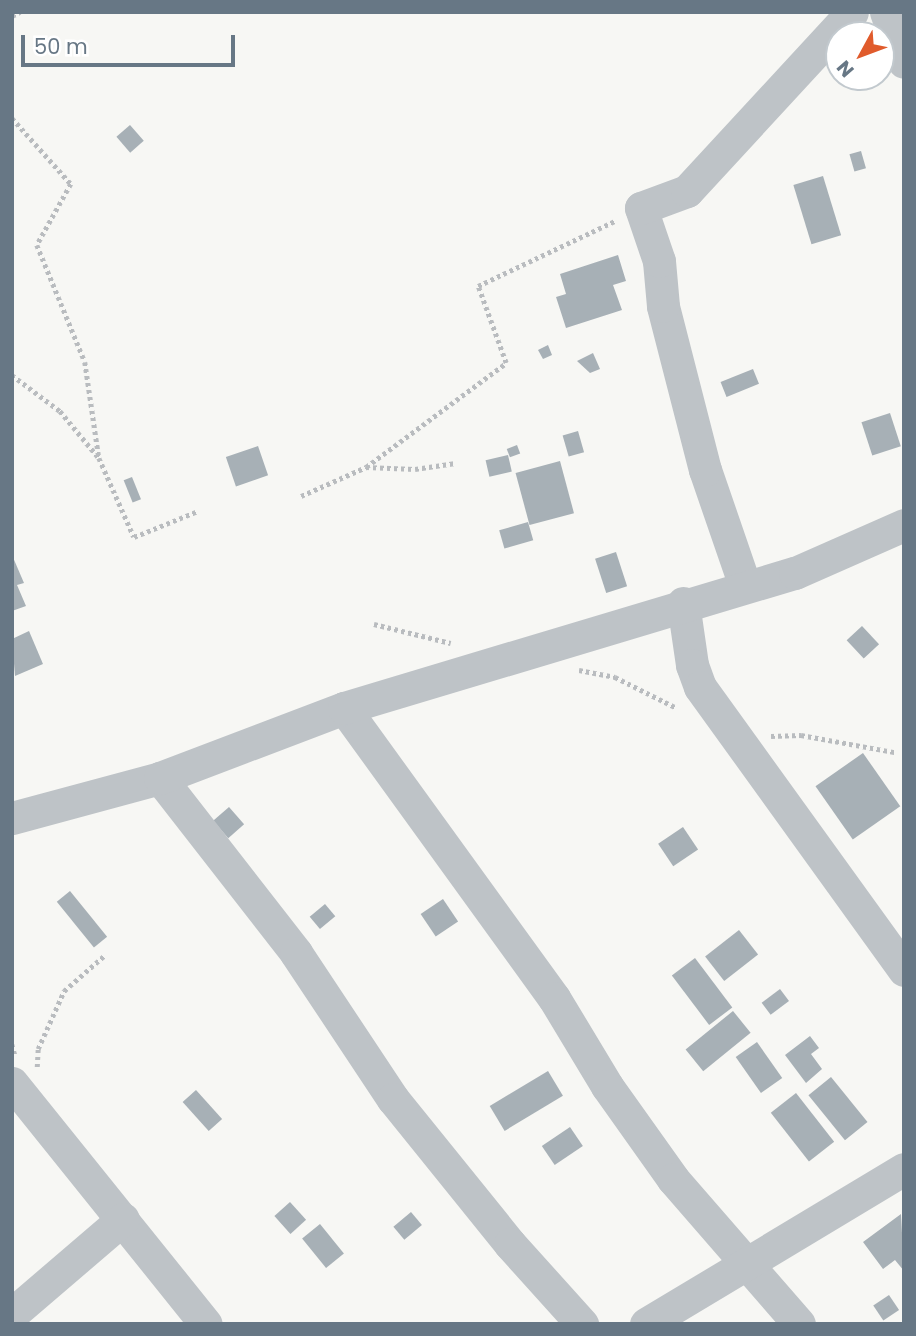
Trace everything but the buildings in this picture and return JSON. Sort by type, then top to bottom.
[{"type":"street","points":[[745,586],[705,470],[663,306],[659,261],[641,208],[687,191],[852,12]]},
{"type":"street","points":[[886,12],[904,62]]},
{"type":"street","points":[[12,818],[160,778],[344,708],[684,603],[795,573],[904,526]]},
{"type":"street","points":[[684,603],[692,665],[700,687],[904,970]]},
{"type":"street","points":[[344,708],[554,998],[607,1086],[673,1180],[799,1324]]},
{"type":"street","points":[[160,778],[296,953],[393,1099],[510,1244],[582,1324]]},
{"type":"street","points":[[12,1083],[206,1324]]},
{"type":"street","points":[[646,1324],[904,1169]]},
{"type":"street","points":[[12,1314],[122,1219]]},
{"type":"path","points":[[12,16],[20,12]]},
{"type":"path","points":[[12,118],[71,184],[37,245],[85,362],[99,458],[134,537],[198,511]]},
{"type":"path","points":[[301,496],[366,467],[506,363],[478,286],[641,208]]},
{"type":"path","points":[[12,374],[60,411],[99,458]]},
{"type":"path","points":[[366,467],[415,469],[456,463]]},
{"type":"path","points":[[374,624],[455,644]]},
{"type":"path","points":[[575,670],[615,677],[688,713]]},
{"type":"path","points":[[737,737],[801,735],[894,752]]},
{"type":"path","points":[[34,1113],[38,1049],[64,991],[104,955]]}]
